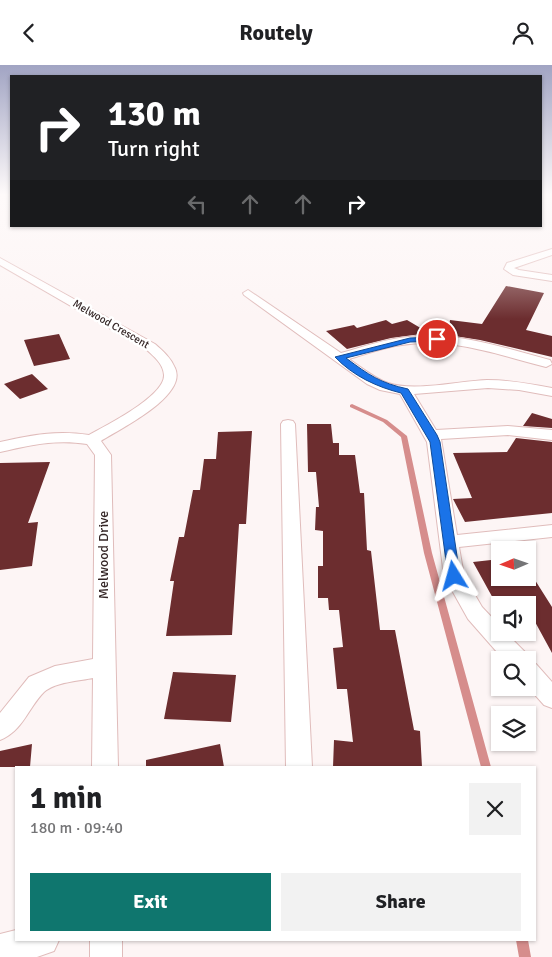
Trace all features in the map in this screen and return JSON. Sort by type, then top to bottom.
[{"type":"street","points":[[552,251],[510,265],[509,269],[516,273],[552,278]]},
{"type":"street","name":"Melwood Crescent","points":[[0,261],[151,347],[164,357],[169,365],[170,380],[160,398],[92,440]]},
{"type":"street","points":[[248,293],[372,381],[385,387],[405,391],[488,384],[519,386],[552,392]]},
{"type":"street","points":[[339,357],[410,340],[437,339],[466,343],[546,363]]},
{"type":"street","points":[[405,391],[435,442],[454,576],[475,613],[510,651]]},
{"type":"street","points":[[288,423],[299,766]]},
{"type":"street","points":[[432,435],[513,432],[552,435]]},
{"type":"street","points":[[0,447],[37,439],[67,436],[92,440]]},
{"type":"street","name":"Melwood Drive","points":[[92,440],[103,455],[105,766]]},
{"type":"street","points":[[449,541],[552,531]]},
{"type":"street","points":[[0,729],[15,715],[37,684],[55,676],[104,666]]},
{"type":"street","points":[[536,680],[552,698]]},
{"type":"street","points":[[0,950],[39,941]]},
{"type":"street","points":[[106,941],[106,957]]},
{"type":"building","points":[[506,286],[544,293],[526,330],[552,336],[552,357],[480,340],[448,335],[450,320],[482,324]]},
{"type":"building","points":[[386,320],[392,324],[407,320],[429,333],[391,338],[347,349],[326,331],[354,325],[357,328]]},
{"type":"building","points":[[59,334],[70,359],[34,366],[24,340]]},
{"type":"building","points":[[32,374],[48,389],[20,399],[4,384]]},
{"type":"building","points":[[532,413],[552,419],[552,428],[523,426]]},
{"type":"building","points":[[307,424],[331,424],[333,443],[339,443],[339,455],[355,455],[360,493],[364,493],[367,550],[371,551],[380,630],[395,630],[414,730],[420,731],[422,766],[333,766],[334,740],[353,742],[347,689],[337,689],[333,648],[343,647],[339,610],[329,610],[328,598],[318,598],[318,566],[323,566],[323,531],[315,530],[316,507],[319,507],[316,472],[308,472]]},
{"type":"building","points":[[252,431],[246,524],[239,524],[232,635],[166,636],[174,581],[170,581],[179,537],[184,537],[193,490],[200,490],[204,459],[216,459],[218,432]]},
{"type":"building","points":[[516,438],[552,442],[552,513],[465,522],[453,499],[472,498],[453,453],[507,452]]},
{"type":"building","points":[[50,462],[28,523],[38,522],[32,566],[0,570],[0,463]]},
{"type":"building","points":[[491,560],[491,586],[536,586],[536,582],[552,607],[552,653],[536,624],[536,596],[492,596],[473,562]]},
{"type":"building","points":[[173,672],[236,675],[231,722],[164,719]]},
{"type":"building","points":[[32,744],[30,766],[0,767],[0,751]]},
{"type":"building","points":[[220,744],[224,766],[146,766],[146,760]]},
{"type":"waterway","points":[[352,406],[385,421],[404,436],[428,553],[486,766]]},
{"type":"waterway","points":[[522,941],[525,957]]},
{"type":"route","points":[[437,339],[410,340],[339,357],[372,381],[385,387],[405,391],[432,435],[435,442],[454,576]]}]
